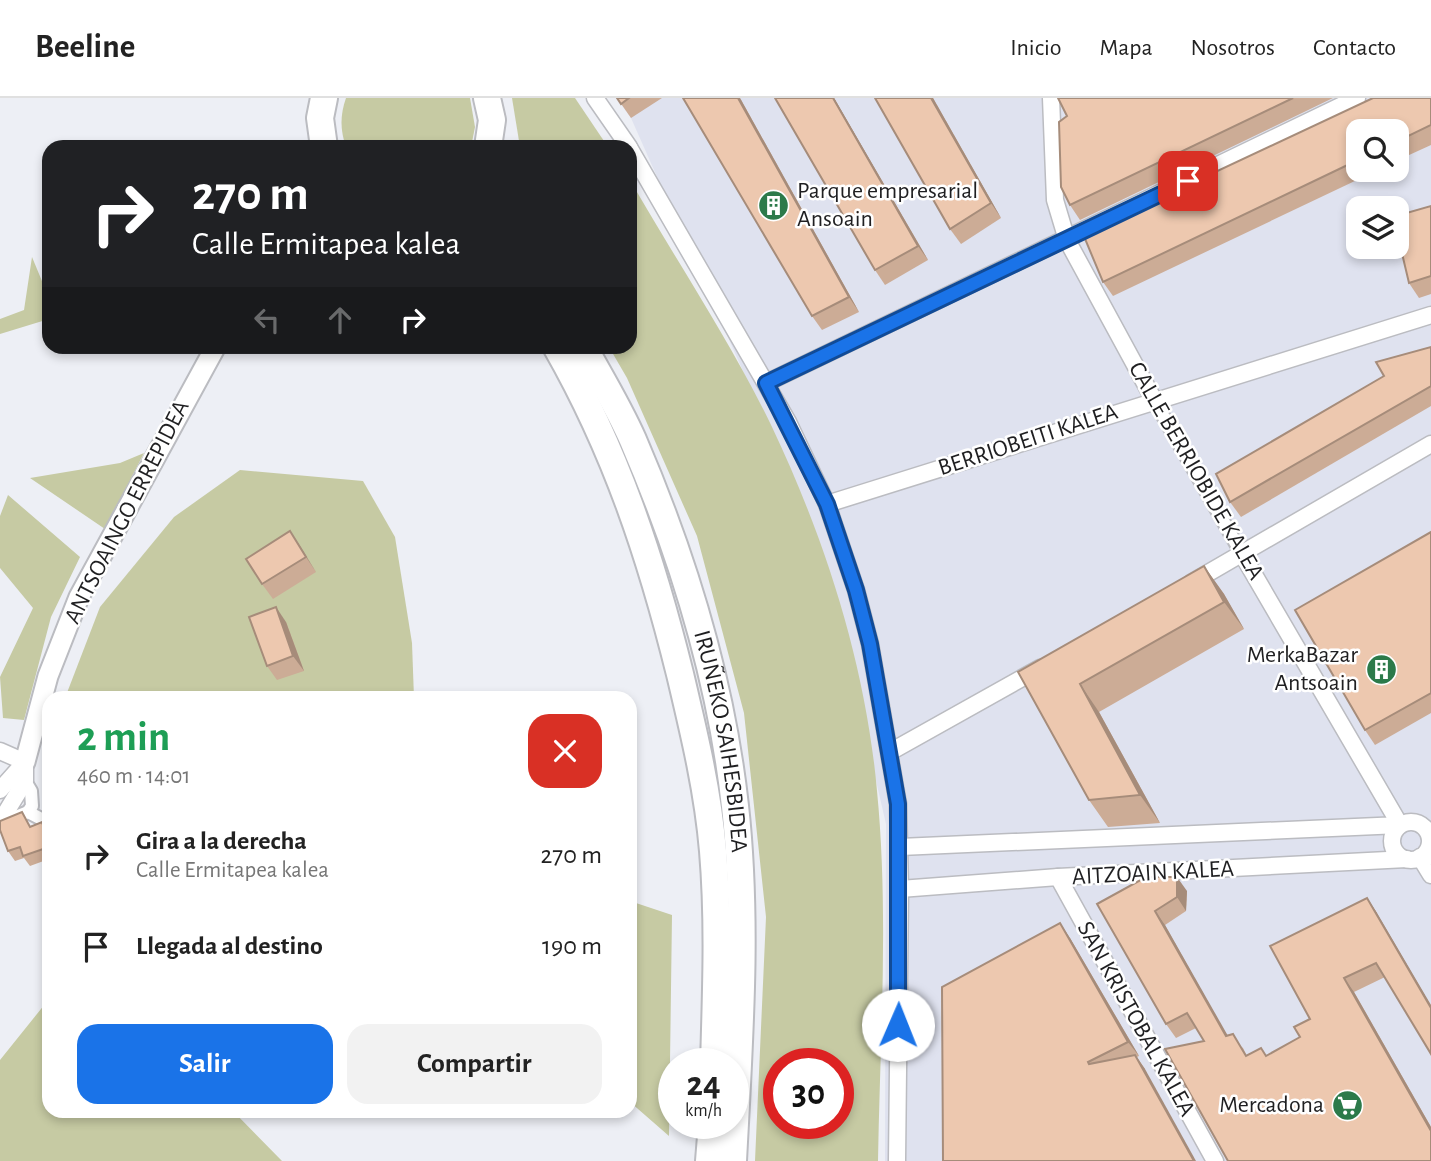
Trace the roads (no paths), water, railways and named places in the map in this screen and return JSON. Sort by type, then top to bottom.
[{"type":"highway","points":[[323,98],[320,118],[323,140]]},
{"type":"highway","points":[[487,98],[492,120],[489,140]]},
{"type":"highway","name":"IRUÑEKO SAIHESBIDEA","points":[[561,354],[581,390],[620,477],[649,555],[702,764],[713,850],[718,942],[715,1048]]},
{"type":"highway","name":"IRUÑEKO SAIHESBIDEA","points":[[587,354],[632,438],[676,547],[715,692],[735,805],[741,894],[742,972],[733,1161]]},
{"type":"highway","points":[[709,1161],[711,1139]]},
{"type":"street","points":[[595,98],[624,140]]},
{"type":"street","name":"CALLE BERRIOBIDE KALEA","points":[[1051,98],[1055,200],[1068,240],[1154,400],[1400,825]]},
{"type":"street","points":[[766,383],[1068,240],[1357,98]]},
{"type":"street","points":[[637,162],[766,383],[827,504],[867,633],[898,804],[900,889],[897,1161]]},
{"type":"street","name":"BERRIOBEITI KALEA","points":[[827,504],[1431,315]]},
{"type":"street","name":"ANTSOAINGO ERREPIDEA","points":[[44,691],[79,597],[212,354]]},
{"type":"street","points":[[1172,594],[1430,448]]},
{"type":"street","points":[[890,752],[1055,660]]},
{"type":"street","name":"ANTSOAINGO ERREPIDEA","points":[[25,771],[42,701]]},
{"type":"street","points":[[0,751],[25,771],[32,806],[20,817],[0,821]]},
{"type":"street","points":[[0,790],[25,771]]},
{"type":"street","points":[[0,821],[25,771]]},
{"type":"street","points":[[28,812],[42,819]]},
{"type":"street","points":[[1419,858],[1428,848],[1429,836],[1424,823],[1400,825],[1392,841],[1396,853],[1419,858],[1431,876]]},
{"type":"street","name":"AITZOAIN KALEA","points":[[900,847],[1400,825]]},
{"type":"street","name":"AITZOAIN KALEA","points":[[900,889],[1058,877],[1419,858]]},
{"type":"street","name":"SAN KRISTOBAL KALEA","points":[[1058,877],[1214,1161]]},
{"type":"place","name":"Parque empresarial Ansoain","points":[[774,205]]},
{"type":"place","name":"MerkaBazar Antsoain","points":[[1381,669]]},
{"type":"place","name":"Mercadona","points":[[1347,1105]]}]
